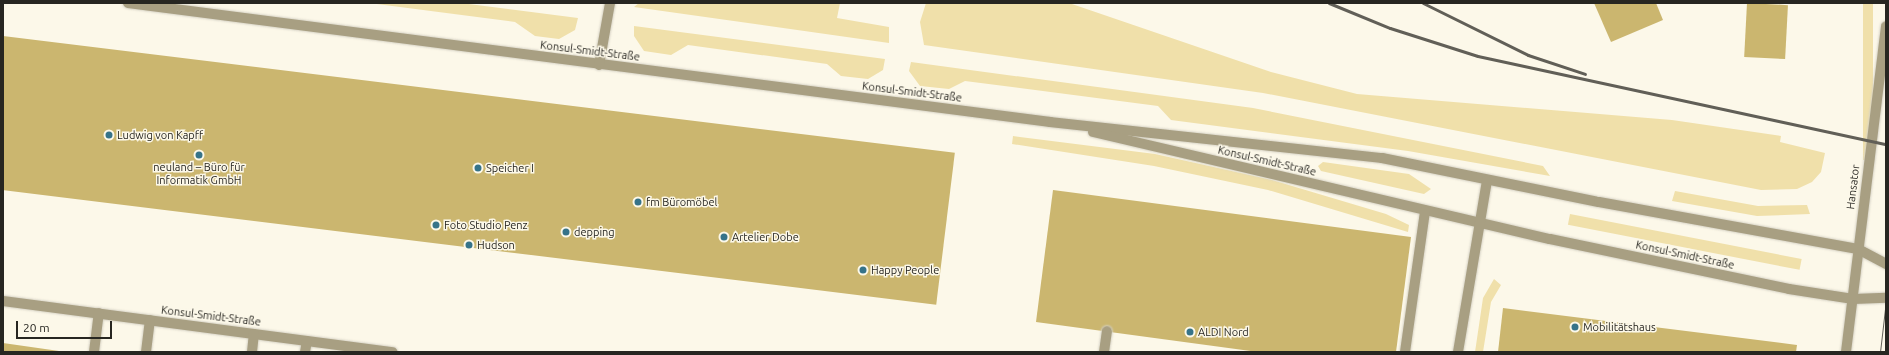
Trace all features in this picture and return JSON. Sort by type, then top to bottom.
[{"type":"street","name":"Konsul-Smidt-Straße","points":[[128,3],[1050,122],[1382,158],[1487,180],[1858,249],[1886,264]]},
{"type":"street","points":[[599,65],[610,3]]},
{"type":"street","name":"Hansator","points":[[1846,352],[1886,26]]},
{"type":"street","name":"Konsul-Smidt-Straße","points":[[1050,122],[1425,211],[1796,291],[1852,299],[1886,298]]},
{"type":"street","points":[[1458,352],[1487,180]]},
{"type":"street","points":[[1404,352],[1425,211]]},
{"type":"street","name":"Konsul-Smidt-Straße","points":[[3,300],[393,352]]},
{"type":"street","points":[[94,352],[99,313]]},
{"type":"street","points":[[146,352],[150,320]]},
{"type":"street","points":[[1104,352],[1107,331]]},
{"type":"street","points":[[252,352],[254,334]]},
{"type":"street","points":[[305,352],[307,340]]},
{"type":"shaded area","points":[[369,3],[461,3],[578,18],[575,30],[559,39],[535,36],[515,22]]},
{"type":"shaded area","points":[[639,3],[840,3],[837,18],[889,27],[889,43],[634,7]]},
{"type":"shaded area","points":[[926,3],[1069,3],[1271,72],[1357,94],[1672,120],[1781,136],[1780,142],[1825,153],[1821,172],[1812,182],[1797,189],[1761,190],[1263,93],[924,45],[920,22]]},
{"type":"shaded area","points":[[1863,3],[1873,3],[1873,160],[1863,160]]},
{"type":"shaded area","points":[[634,26],[885,59],[883,70],[868,79],[841,76],[827,64],[688,45],[671,55],[644,51],[634,36]]},
{"type":"shaded area","points":[[911,62],[1253,108],[1543,166],[1550,176],[1408,151],[1171,120],[1158,106],[965,81],[949,89],[920,86],[909,71]]},
{"type":"shaded area","points":[[1013,136],[1155,154],[1272,180],[1386,214],[1409,225],[1408,232],[1268,190],[1154,166],[1012,144]]},
{"type":"shaded area","points":[[1323,162],[1409,174],[1431,189],[1424,194],[1321,171],[1318,166]]},
{"type":"shaded area","points":[[1675,191],[1758,206],[1807,205],[1810,214],[1757,216],[1672,201]]},
{"type":"shaded area","points":[[1570,214],[1802,259],[1800,270],[1568,225]]},
{"type":"shaded area","points":[[1494,279],[1501,285],[1491,302],[1483,352],[1475,352],[1483,298]]},
{"type":"building","points":[[1594,3],[1656,3],[1663,20],[1611,42]]},
{"type":"building","points":[[1747,3],[1788,5],[1785,59],[1744,57]]},
{"type":"building","name":"Speicher I","points":[[3,36],[955,153],[936,305],[3,190]]},
{"type":"building","points":[[1053,190],[1411,237],[1396,352],[1258,352],[1036,322]]},
{"type":"building","name":"Mobilitätshaus","points":[[1503,308],[1797,345],[1796,352],[1498,352]]},
{"type":"building","points":[[3,343],[59,351],[59,352],[3,352]]},
{"type":"tram line","points":[[1880,352],[1886,300]]},
{"type":"railway","points":[[1329,3],[1390,28],[1478,56],[1886,144]]},
{"type":"railway","points":[[1423,3],[1528,55],[1585,74]]},
{"type":"place","name":"Ludwig von Kapff","points":[[109,135]]},
{"type":"place","name":"neuland – Büro für Informatik GmbH","points":[[199,155]]},
{"type":"place","name":"Speicher I","points":[[478,168]]},
{"type":"place","name":"fm Büromöbel","points":[[638,202]]},
{"type":"place","name":"Foto Studio Penz","points":[[436,225]]},
{"type":"place","name":"depping","points":[[566,232]]},
{"type":"place","name":"Artelier Dobe","points":[[724,237]]},
{"type":"place","name":"Hudson","points":[[469,245]]},
{"type":"place","name":"Happy People","points":[[863,270]]},
{"type":"place","name":"Mobilitätshaus","points":[[1575,327]]},
{"type":"place","name":"ALDI Nord","points":[[1190,332]]}]
